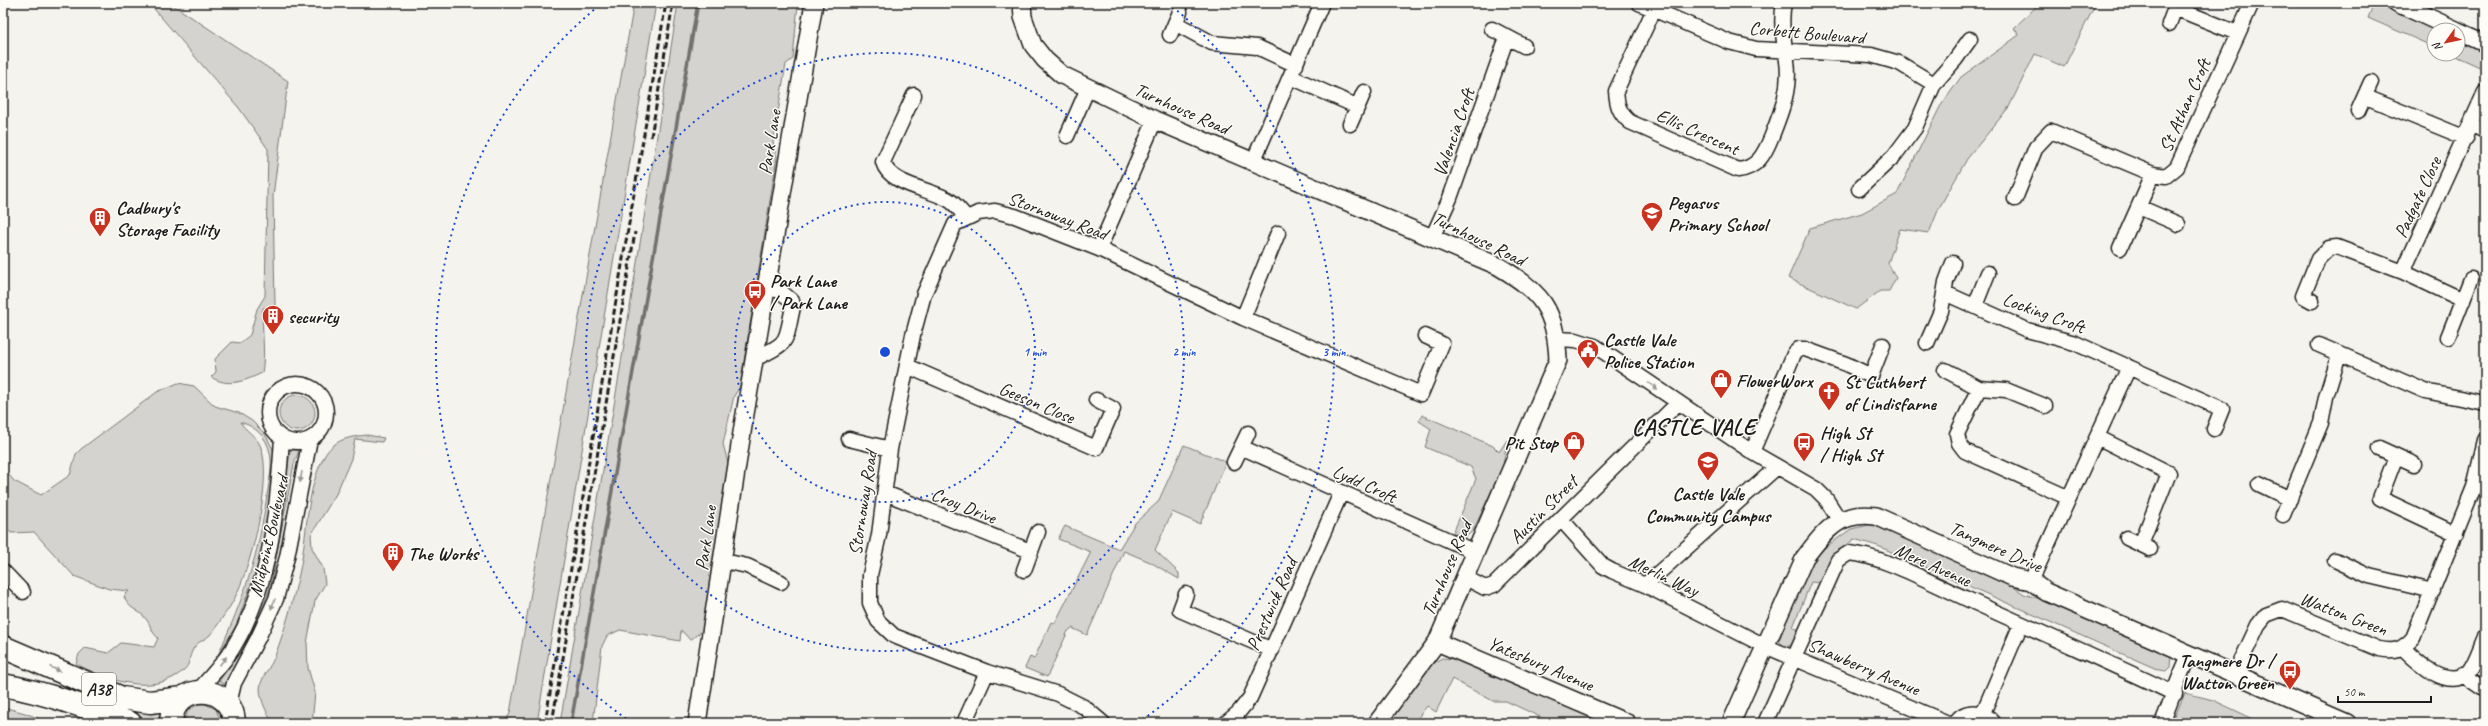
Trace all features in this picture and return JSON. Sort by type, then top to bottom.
[{"type":"highway","name":"A38","points":[[3,647],[122,698],[150,702],[190,694],[218,695],[233,718]]},
{"type":"highway","name":"A38","points":[[3,685],[24,689],[72,703],[130,723]]},
{"type":"highway","points":[[171,723],[173,712],[190,694]]},
{"type":"highway","name":"A38","points":[[3,695],[41,706],[84,723]]},
{"type":"street","name":"Park Lane","points":[[697,723],[724,561],[743,426],[756,358],[814,3]]},
{"type":"street","name":"Turnhouse Road","points":[[1022,3],[1024,17],[1034,45],[1045,60],[1062,75],[1154,120],[1498,266],[1530,287],[1551,314],[1557,339],[1558,360],[1474,552],[1437,642],[1377,723]]},
{"type":"street","points":[[1253,162],[1322,3]]},
{"type":"street","name":"Corbett Boulevard","points":[[1639,3],[1656,6],[1729,42],[1756,49],[1871,56],[1899,63],[1934,84]]},
{"type":"street","points":[[1784,3],[1782,12],[1784,51]]},
{"type":"street","name":"St Athan Croft","points":[[2015,199],[2040,141],[2051,131],[2066,131],[2153,174],[2166,176],[2177,167],[2252,3]]},
{"type":"street","points":[[2397,3],[2439,22]]},
{"type":"street","name":"Ellis Crescent","points":[[1656,6],[1616,91],[1617,104],[1622,115],[1630,122],[1738,170],[1748,169],[1758,162],[1786,101],[1787,62],[1784,51]]},
{"type":"street","points":[[2169,24],[2175,8],[2237,33]]},
{"type":"street","points":[[1175,24],[1212,43],[1257,47],[1293,71],[1356,106]]},
{"type":"street","points":[[1492,29],[1524,46]]},
{"type":"street","points":[[2466,34],[2485,43]]},
{"type":"street","name":"Valencia Croft","points":[[1432,238],[1450,198],[1507,37]]},
{"type":"street","points":[[1859,189],[1894,156],[1915,128],[1934,84],[1955,60],[1970,39]]},
{"type":"street","points":[[2358,111],[2366,97],[2371,82]]},
{"type":"street","points":[[1067,136],[1088,88]]},
{"type":"street","points":[[1350,124],[1356,106],[1364,92]]},
{"type":"street","name":"Padgate Close","points":[[2403,272],[2466,138],[2485,92]]},
{"type":"street","points":[[914,95],[883,162],[885,169],[895,178],[949,200],[967,218]]},
{"type":"street","points":[[2366,97],[2466,138]]},
{"type":"street","points":[[1099,249],[1154,120]]},
{"type":"street","points":[[2472,124],[2485,130]]},
{"type":"street","name":"St Athan Croft","points":[[2120,248],[2153,174]]},
{"type":"street","points":[[2139,207],[2178,224]]},
{"type":"street","name":"Stornoway Road","points":[[1103,723],[1084,707],[1058,694],[987,672],[899,638],[878,621],[870,602],[870,575],[885,493],[890,449],[907,366],[924,294],[955,224],[978,213],[995,211],[1015,216],[1099,249],[1243,318],[1421,394],[1442,344],[1425,336]]},
{"type":"street","points":[[1243,318],[1278,233]]},
{"type":"street","points":[[2312,301],[2303,296],[2318,259],[2329,248],[2342,249],[2403,272],[2463,300]]},
{"type":"street","points":[[1927,343],[1941,311],[1946,282],[1953,263]]},
{"type":"street","points":[[1974,306],[1988,273]]},
{"type":"street","points":[[2448,337],[2470,279]]},
{"type":"street","points":[[756,358],[780,347],[785,342],[793,306],[792,301],[780,291],[767,288]]},
{"type":"street","name":"Locking Croft","points":[[1945,293],[2027,330],[2075,343],[2222,409],[2214,429]]},
{"type":"street","points":[[1557,339],[1576,340],[1596,346],[1752,452],[1816,489],[1826,499],[1840,521]]},
{"type":"street","points":[[1752,452],[1794,354],[1799,349],[1805,349],[1819,354],[1871,376],[1884,345]]},
{"type":"street","points":[[2319,345],[2339,355],[2425,391],[2485,403]]},
{"type":"street","points":[[2283,515],[2321,423],[2326,397],[2339,355]]},
{"type":"street","name":"Geeson Close","points":[[907,366],[1096,448],[1113,409],[1096,400]]},
{"type":"street","points":[[2031,581],[2129,367]]},
{"type":"street","points":[[1945,370],[1979,388],[2006,390],[2045,406]]},
{"type":"street","points":[[300,384],[315,390],[325,404],[326,412],[322,428],[310,439],[300,442],[282,438],[272,428],[269,420],[270,403],[280,389],[300,384]]},
{"type":"street","points":[[1979,388],[1957,434],[1959,443],[1965,451],[2069,498]]},
{"type":"street","name":"Austin Street","points":[[1464,577],[1485,588],[1494,585],[1678,403]]},
{"type":"street","points":[[1234,462],[1248,433]]},
{"type":"street","points":[[2097,437],[2169,473],[2146,547],[2128,538]]},
{"type":"street","name":"Midpoint Boulevard","points":[[190,694],[234,648],[260,590],[279,490],[282,438]]},
{"type":"street","name":"Midpoint Boulevard","points":[[233,718],[234,683],[258,638],[276,599],[287,557],[310,439]]},
{"type":"street","points":[[849,439],[890,449]]},
{"type":"street","name":"Watton Green","points":[[2235,674],[2258,625],[2266,615],[2282,609],[2379,649],[2392,652],[2404,648],[2412,638],[2456,534],[2480,489],[2485,440]]},
{"type":"street","name":"Lydd Croft","points":[[1241,447],[1474,552]]},
{"type":"street","points":[[2380,448],[2414,464]]},
{"type":"street","points":[[2396,456],[2380,498],[2456,534]]},
{"type":"street","points":[[1645,585],[1777,467]]},
{"type":"street","points":[[2259,484],[2290,499]]},
{"type":"street","name":"Croy Drive","points":[[885,493],[1030,551]]},
{"type":"street","name":"Prestwick Road","points":[[1226,723],[1238,713],[1250,698],[1341,493]]},
{"type":"street","name":"Tangmere Drive","points":[[1731,723],[1806,557],[1824,533],[1840,521],[1858,514],[1876,516],[2012,577],[2031,581],[2046,592],[2347,723]]},
{"type":"street","name":"Merlin Way","points":[[1561,519],[1603,566],[1645,585],[1765,646]]},
{"type":"street","points":[[1024,570],[1038,532]]},
{"type":"street","name":"Mere Avenue","points":[[1765,723],[1838,560],[1849,553],[1865,554],[2107,661],[2175,694]]},
{"type":"street","points":[[2335,560],[2369,576],[2433,591]]},
{"type":"street","points":[[724,561],[747,566],[781,582]]},
{"type":"street","points":[[3,571],[23,592]]},
{"type":"street","points":[[1186,594],[1180,610],[1272,650]]},
{"type":"street","points":[[1983,713],[2021,624]]},
{"type":"street","points":[[2485,637],[2469,671],[2463,675],[2485,690]]},
{"type":"street","name":"Yatesbury Avenue","points":[[1437,642],[1627,723]]},
{"type":"street","name":"Shawberry Avenue","points":[[1765,646],[1795,657],[1948,723]]},
{"type":"street","name":"Watton Green","points":[[2404,648],[2418,663],[2446,679],[2463,675]]},
{"type":"street","points":[[2162,723],[2175,694],[2178,677],[2190,654]]},
{"type":"street","points":[[964,723],[987,672]]},
{"type":"street","points":[[1955,723],[1969,713],[1983,713],[1994,723]]},
{"type":"shaded area","points":[[149,3],[170,3],[288,81],[273,196],[275,306],[263,308],[264,357],[262,373],[243,381],[230,383],[211,377],[216,372],[215,359],[232,342],[240,343],[250,335],[257,309],[265,296],[268,149],[239,108]]},
{"type":"shaded area","points":[[634,3],[656,3],[537,723],[505,723],[510,713]]},
{"type":"shaded area","points":[[678,3],[798,3],[793,59],[786,64],[773,142],[777,157],[740,386],[734,396],[723,444],[728,463],[705,629],[690,640],[681,630],[680,641],[620,630],[607,636],[602,646],[593,723],[560,723],[620,370]]},
{"type":"shaded area","points":[[2040,3],[2096,3],[2064,67],[2035,54],[2009,107],[1967,159],[1939,208],[1929,233],[1900,229],[1888,263],[1896,278],[1889,291],[1880,291],[1856,309],[1788,278],[1810,228],[1862,213],[1897,194],[1940,107],[1961,77],[2019,35],[2014,28]]},
{"type":"shaded area","points":[[2368,3],[2376,3],[2426,24],[2426,43],[2368,18],[2373,6]]},
{"type":"shaded area","points":[[2466,39],[2485,53],[2484,69],[2466,61]]},
{"type":"shaded area","points":[[178,383],[194,386],[215,406],[239,413],[252,421],[265,434],[273,449],[274,456],[265,539],[259,562],[236,626],[218,655],[249,577],[259,538],[271,469],[270,453],[263,437],[251,426],[240,422],[260,445],[264,460],[264,480],[258,528],[252,552],[237,594],[213,632],[195,646],[190,655],[189,663],[181,673],[162,682],[150,684],[124,682],[111,679],[76,664],[79,654],[85,648],[108,653],[121,643],[154,647],[158,638],[148,621],[126,601],[124,596],[129,591],[109,589],[74,576],[34,532],[11,533],[3,523],[3,468],[14,481],[41,495],[70,475],[76,454],[81,449],[157,392]]},
{"type":"shaded area","points":[[301,395],[310,400],[314,406],[314,420],[310,426],[301,431],[293,431],[284,426],[280,420],[279,409],[284,400],[290,396]]},
{"type":"shaded area","points":[[1422,415],[1493,446],[1499,452],[1507,440],[1503,466],[1473,531],[1464,538],[1453,533],[1476,479],[1471,467],[1425,447],[1431,429],[1419,421]]},
{"type":"shaded area","points":[[367,435],[384,438],[382,442],[355,439],[351,459],[336,494],[311,535],[312,548],[323,568],[325,584],[315,601],[307,643],[308,668],[315,692],[312,723],[272,723],[261,698],[260,688],[262,679],[275,656],[297,584],[302,559],[310,498],[314,483],[325,455],[333,445],[348,438]]},
{"type":"shaded area","points":[[1184,445],[1226,462],[1200,524],[1172,512],[1155,550],[1179,573],[1179,579],[1150,562],[1124,551],[1087,635],[1072,628],[1068,631],[1047,677],[1025,668],[1030,657],[1034,659],[1051,622],[1055,623],[1091,552],[1058,539],[1065,526],[1119,549],[1135,523],[1158,502]]},
{"type":"shaded area","points":[[290,450],[299,450],[294,464],[271,585],[260,616],[226,685],[219,681],[237,655],[251,628],[262,600],[270,571],[282,511]]},
{"type":"shaded area","points":[[1869,525],[1893,530],[1993,573],[2024,594],[2069,608],[2171,655],[2170,667],[2166,671],[2159,670],[1878,546],[1854,539],[1834,556],[1821,583],[1811,582],[1793,627],[1799,630],[1792,645],[1785,647],[1779,641],[1807,564],[1823,549],[1851,529]]},
{"type":"shaded area","points":[[1442,658],[1455,659],[1608,723],[1553,723],[1506,701],[1493,701],[1452,679],[1436,712],[1427,706],[1414,723],[1385,723],[1426,667]]},
{"type":"shaded area","points":[[46,670],[161,711],[158,723],[75,697]]},
{"type":"shaded area","points":[[2185,693],[2213,700],[2262,723],[2172,723]]},
{"type":"shaded area","points":[[199,704],[205,704],[216,709],[221,723],[184,723],[188,710]]},
{"type":"shaded area","points":[[3,707],[25,713],[50,723],[3,723]]},
{"type":"waterway","points":[[571,723],[698,3]]},
{"type":"railway","points":[[545,723],[666,3]]},
{"type":"railway","points":[[651,137],[673,3]]},
{"type":"railway","points":[[552,723],[635,232]]},
{"type":"place","name":"Pegasus Primary School","points":[[1652,232]]},
{"type":"place","name":"Cadbury's Storage Facility","points":[[100,238]]},
{"type":"place","name":"Park Lane / Park Lane","points":[[755,310]]},
{"type":"place","name":"security","points":[[273,336]]},
{"type":"place","name":"Castle Vale Police Station","points":[[1588,370]]},
{"type":"place","name":"FlowerWorx","points":[[1721,400]]},
{"type":"place","name":"St Cuthbert of Lindisfarne","points":[[1829,412]]},
{"type":"place","name":"Pit Stop","points":[[1574,462]]},
{"type":"place","name":"High St / High St","points":[[1804,462]]},
{"type":"place","name":"Castle Vale Community Campus","points":[[1708,482]]},
{"type":"place","name":"The Works","points":[[393,572]]},
{"type":"place","name":"Tangmere Dr / Watton Green","points":[[2290,690]]},
{"type":"district","name":"CASTLE VALE","points":[[1694,427]]}]
